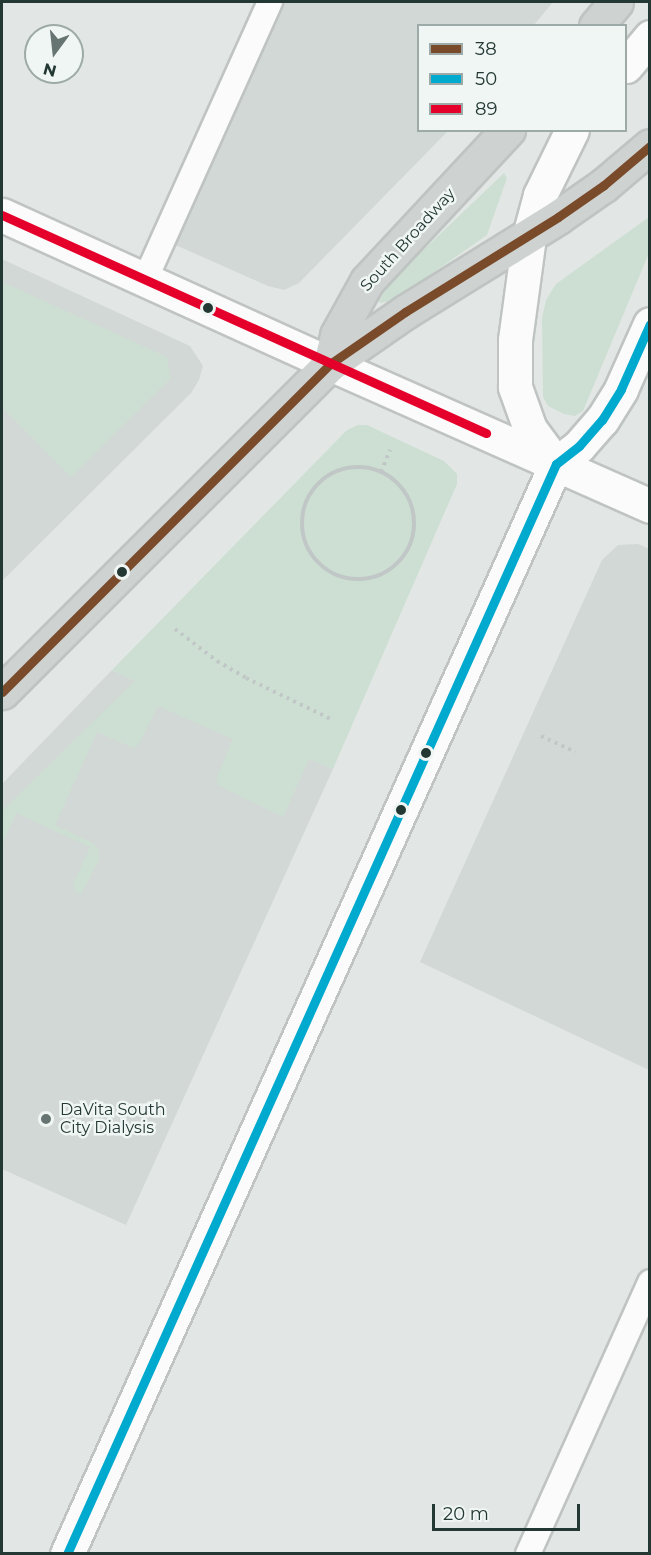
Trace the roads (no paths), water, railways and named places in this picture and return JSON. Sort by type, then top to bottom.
[{"type":"main road","points":[[599,24],[616,2]]},
{"type":"main road","points":[[627,65],[650,37]]},
{"type":"main road","name":"South Broadway","points":[[330,364],[337,336],[367,281],[506,132]]},
{"type":"main road","points":[[556,464],[530,429],[515,387],[514,340],[529,236],[540,195],[571,132]]},
{"type":"main road","points":[[2,692],[330,364],[405,312],[529,236],[604,185],[650,146]]},
{"type":"main road","points":[[2,215],[650,506]]},
{"type":"main road","points":[[68,1554],[556,464],[579,446],[602,420],[621,389],[650,324]]},
{"type":"lane","points":[[145,280],[270,2]]},
{"type":"lane","points":[[528,1554],[650,1282]]},
{"type":"place","name":"DaVita South City Dialysis","points":[[46,1119]]}]
